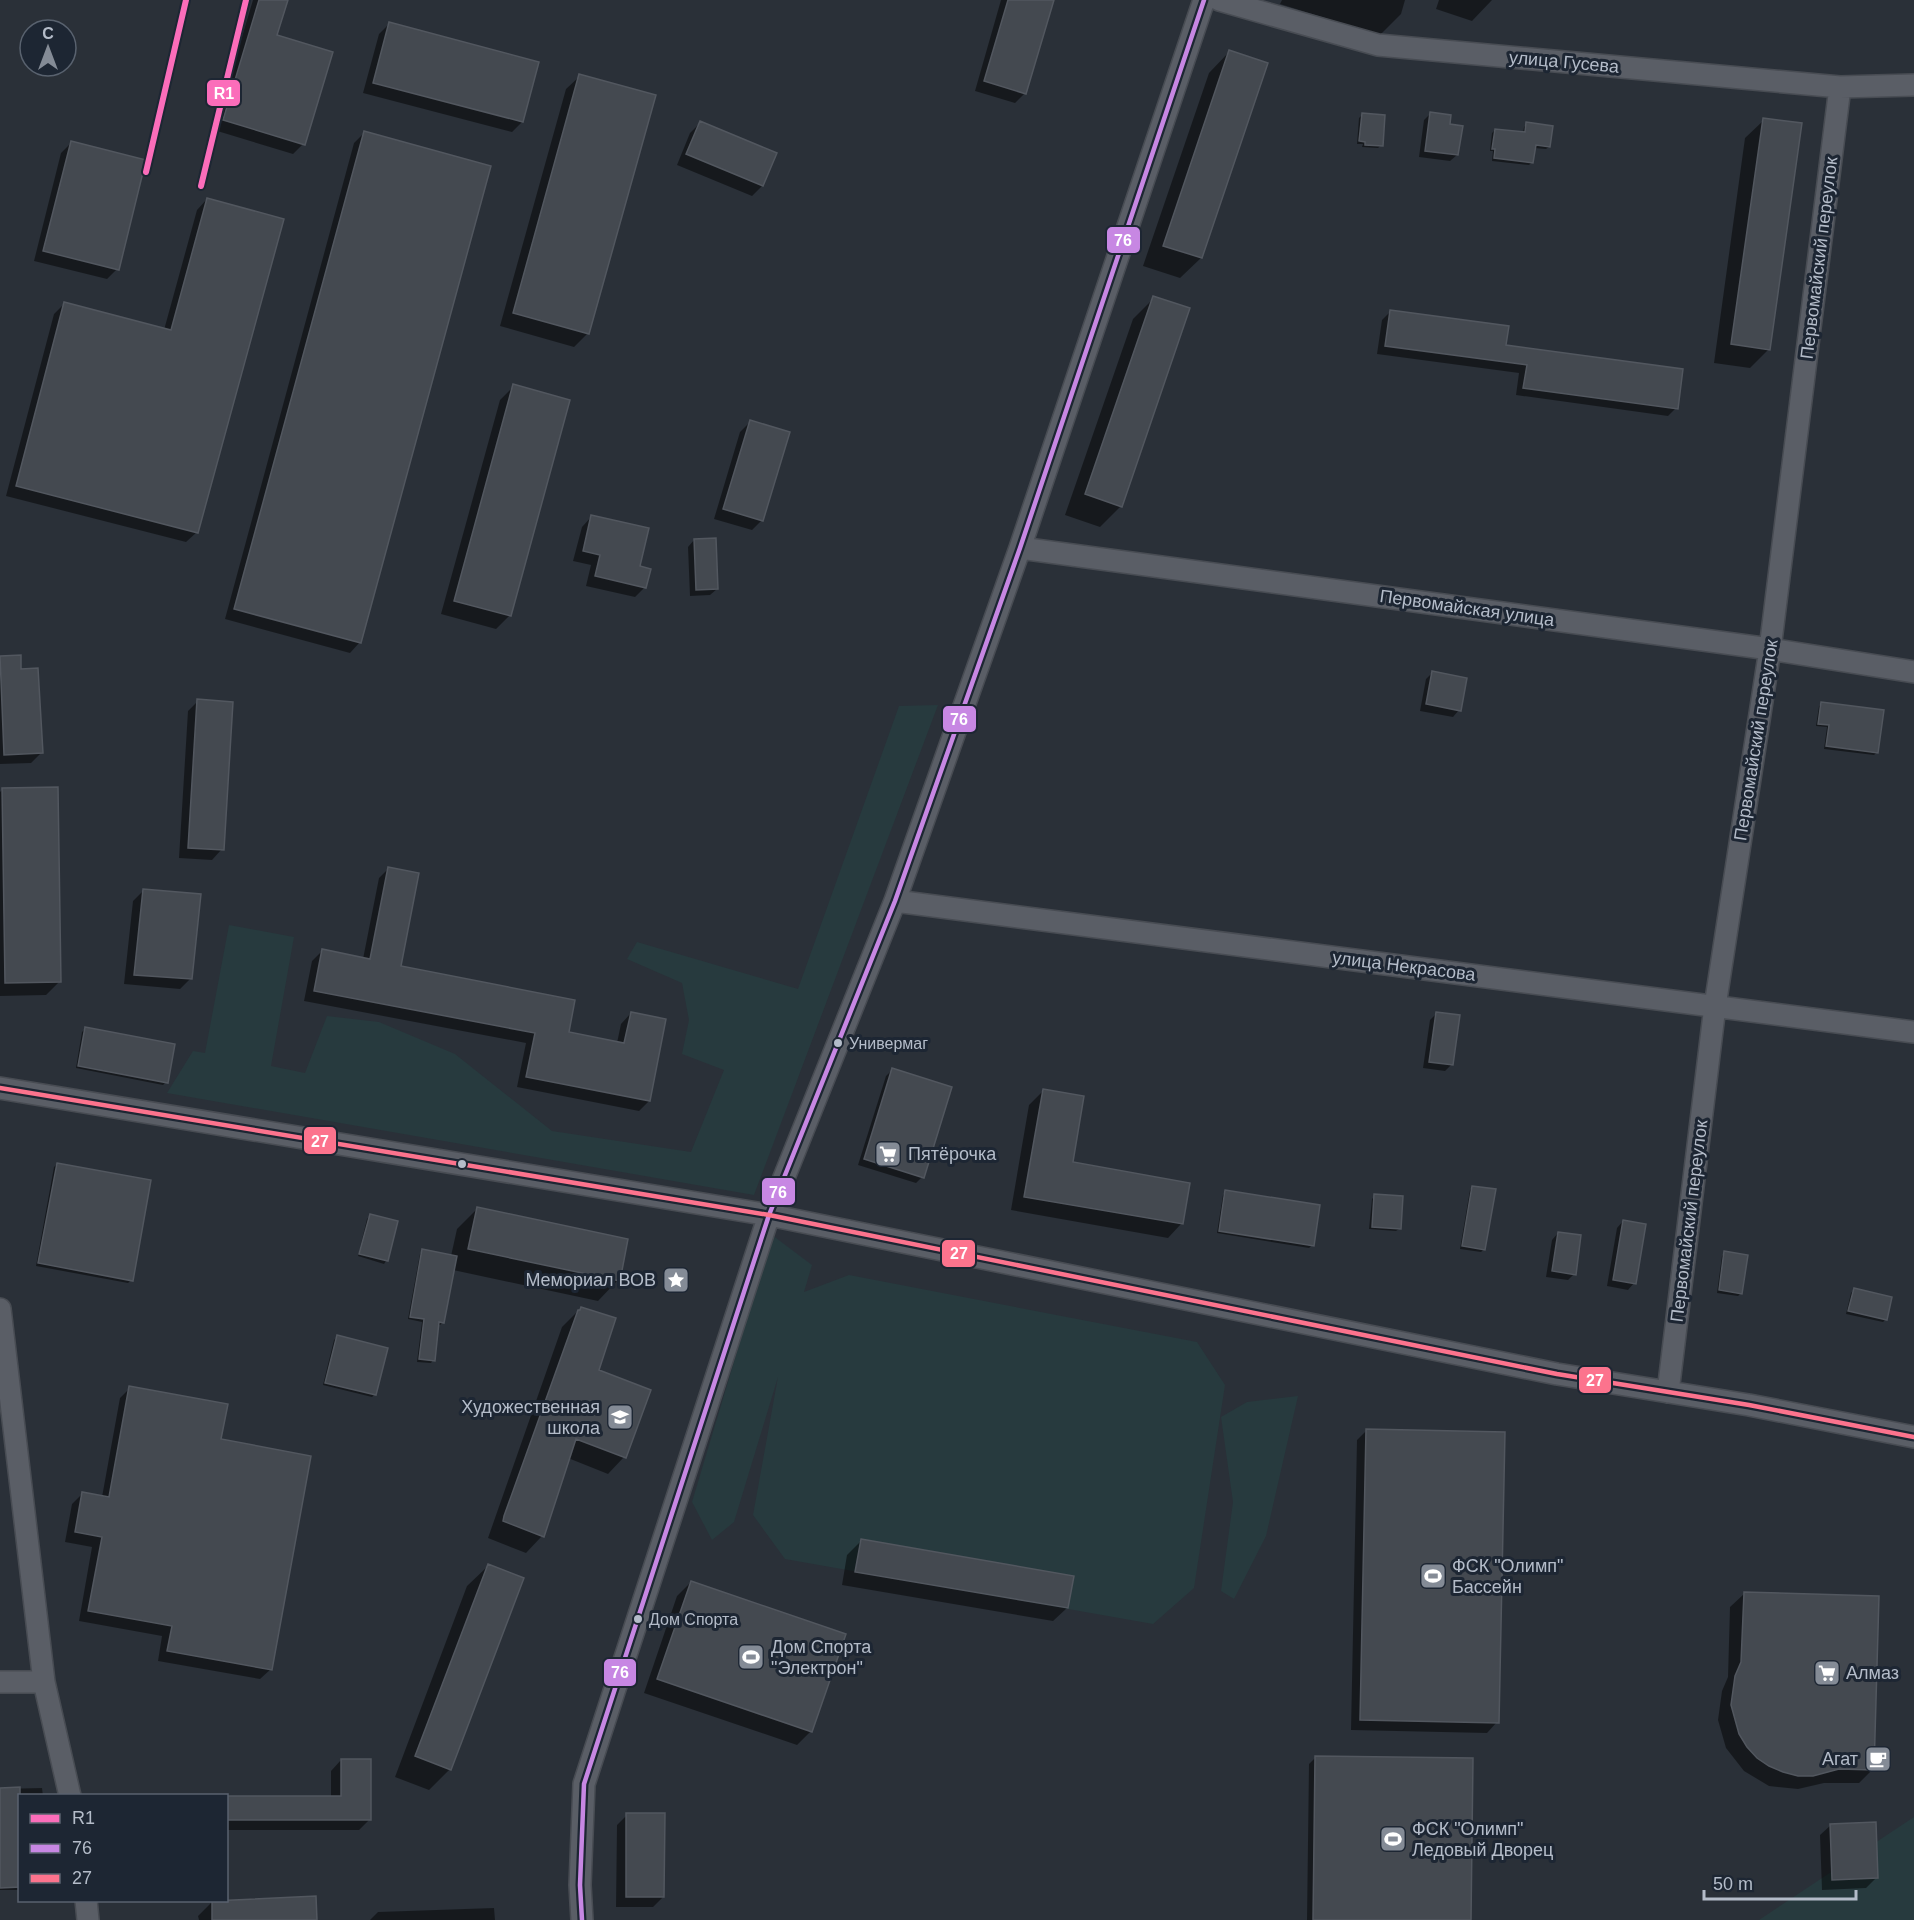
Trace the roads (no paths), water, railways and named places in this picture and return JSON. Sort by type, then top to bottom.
[{"type":"street","points":[[582,1920],[580,1886],[584,1784],[769,1215],[895,901],[1020,548],[1204,0]]},
{"type":"street","name":"улица Гусева","points":[[1219,0],[1378,45],[1840,87],[1914,85]]},
{"type":"street","name":"Первомайский переулок","points":[[1668,1392],[1715,1006],[1770,649],[1840,87]]},
{"type":"street","name":"Первомайская улица","points":[[1020,548],[1770,649],[1914,672]]},
{"type":"street","name":"улица Некрасова","points":[[895,901],[1914,1032]]},
{"type":"street","points":[[0,1088],[769,1215],[1557,1374],[1749,1406],[1914,1437]]},
{"type":"street","points":[[0,1316],[44,1682],[70,1794]]},
{"type":"street","points":[[0,1682],[44,1682]]},
{"type":"street","points":[[86,1902],[88,1920]]},
{"type":"place","name":"Универмаг","points":[[838,1043]]},
{"type":"place","name":"Пятёрочка","points":[[888,1154]]},
{"type":"place","name":"Мемориал ВОВ","points":[[676,1280]]},
{"type":"place","name":"Художественная школа","points":[[620,1417]]},
{"type":"place","name":"ФСК \"Олимп\" Бассейн","points":[[1433,1576]]},
{"type":"place","name":"Дом Спорта","points":[[638,1619]]},
{"type":"place","name":"Дом Спорта \"Электрон\"","points":[[751,1657]]},
{"type":"place","name":"Алмаз","points":[[1827,1673]]},
{"type":"place","name":"Агат","points":[[1878,1759]]},
{"type":"place","name":"ФСК \"Олимп\" Ледовый Дворец","points":[[1393,1839]]}]
